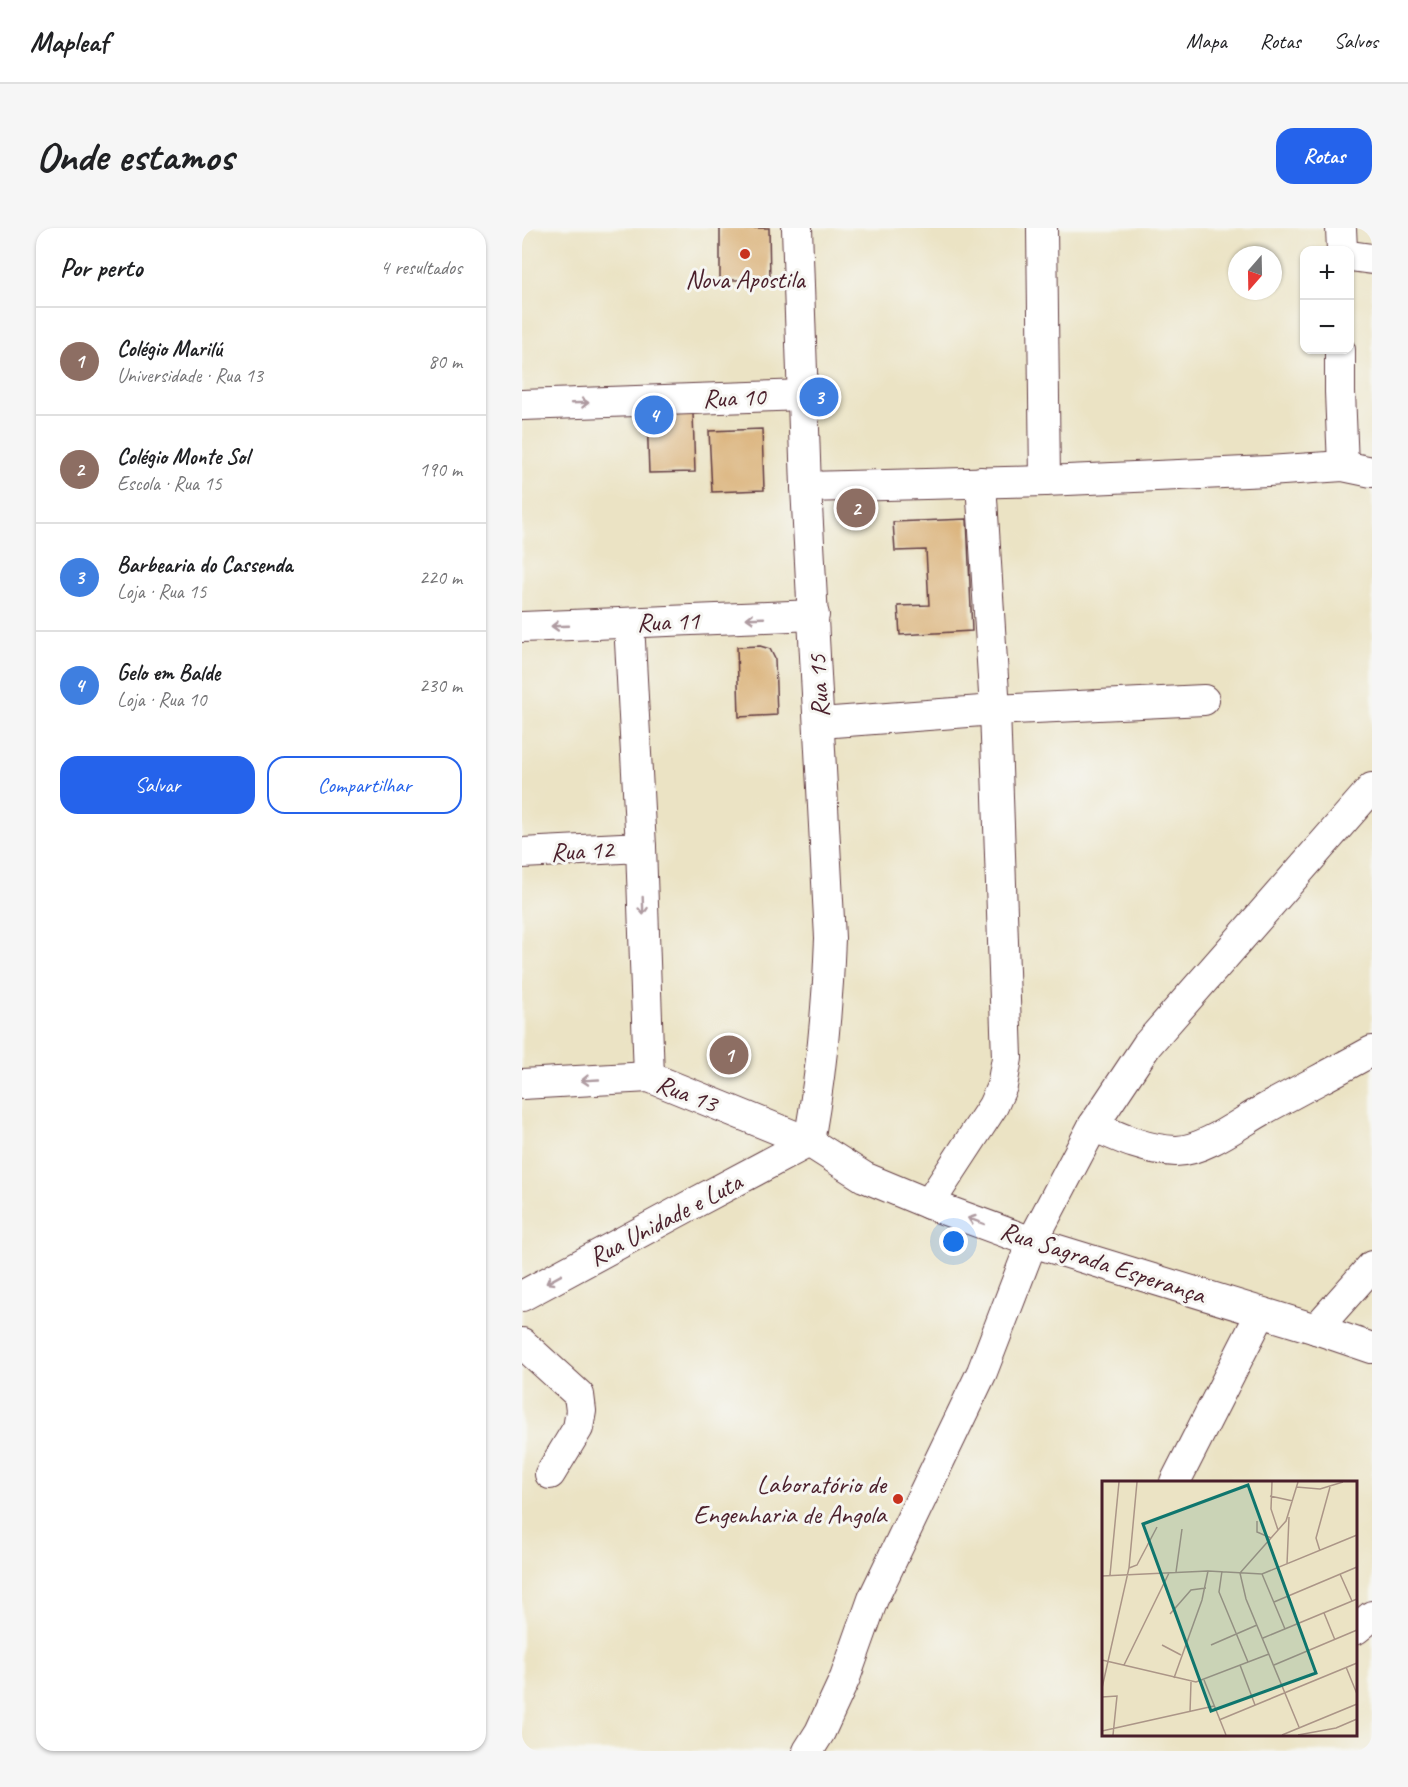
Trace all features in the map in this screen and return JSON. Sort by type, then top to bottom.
[{"type":"street","name":"Rua 15","points":[[797,228],[807,487],[830,938],[828,990],[819,1082],[810,1142]]},
{"type":"street","points":[[1042,228],[1045,481]]},
{"type":"street","points":[[1341,228],[1342,246]]},
{"type":"street","points":[[1354,257],[1372,259]]},
{"type":"street","points":[[1340,354],[1343,466]]},
{"type":"street","name":"Rua 10","points":[[522,405],[803,395]]},
{"type":"street","points":[[807,487],[1045,481],[1343,466],[1372,472]]},
{"type":"street","points":[[929,1204],[993,1106],[1002,1086],[1006,1058],[994,710],[981,482]]},
{"type":"street","name":"Rua 11","points":[[522,627],[814,615]]},
{"type":"street","points":[[629,623],[641,847],[649,1077]]},
{"type":"street","points":[[820,723],[994,710],[1204,700]]},
{"type":"street","points":[[808,1751],[820,1732],[846,1678],[873,1599],[982,1372],[1032,1242],[1093,1126],[1147,1046],[1372,788]]},
{"type":"street","name":"Rua 12","points":[[522,853],[641,847]]},
{"type":"street","points":[[1093,1126],[1132,1143],[1178,1151],[1201,1145],[1372,1051]]},
{"type":"street","name":"Rua 13","points":[[522,1084],[649,1077],[810,1142]]},
{"type":"street","name":"Rua Sagrada Esperança","points":[[810,1142],[864,1177],[1032,1242],[1372,1348]]},
{"type":"street","name":"Rua Unidade e Luta","points":[[522,1296],[810,1142]]},
{"type":"street","points":[[1316,1329],[1372,1266]]},
{"type":"street","points":[[1176,1481],[1261,1313]]},
{"type":"street","points":[[522,1343],[579,1395],[581,1411],[578,1428],[550,1474]]},
{"type":"street","points":[[1357,1628],[1372,1616]]},
{"type":"building","name":"Nova Apostila","points":[[720,228],[769,228],[770,280],[720,280]]},
{"type":"building","points":[[693,414],[695,472],[649,473],[647,415]]},
{"type":"building","points":[[762,429],[764,490],[712,492],[709,431]]},
{"type":"building","points":[[967,519],[972,631],[900,635],[898,606],[929,605],[926,550],[895,551],[893,522]]},
{"type":"building","points":[[760,646],[770,649],[775,659],[777,715],[739,717],[737,647]]},
{"type":"place","name":"Nova Apostila","points":[[745,254]]},
{"type":"place","name":"Barbearia do Cassenda","points":[[819,397]]},
{"type":"place","name":"Gelo em Balde","points":[[654,415]]},
{"type":"place","name":"Colégio Monte Sol","points":[[856,508]]},
{"type":"place","name":"Colégio Marilú","points":[[729,1055]]},
{"type":"place","name":"Laboratório de Engenharia de Angola","points":[[898,1499]]}]
